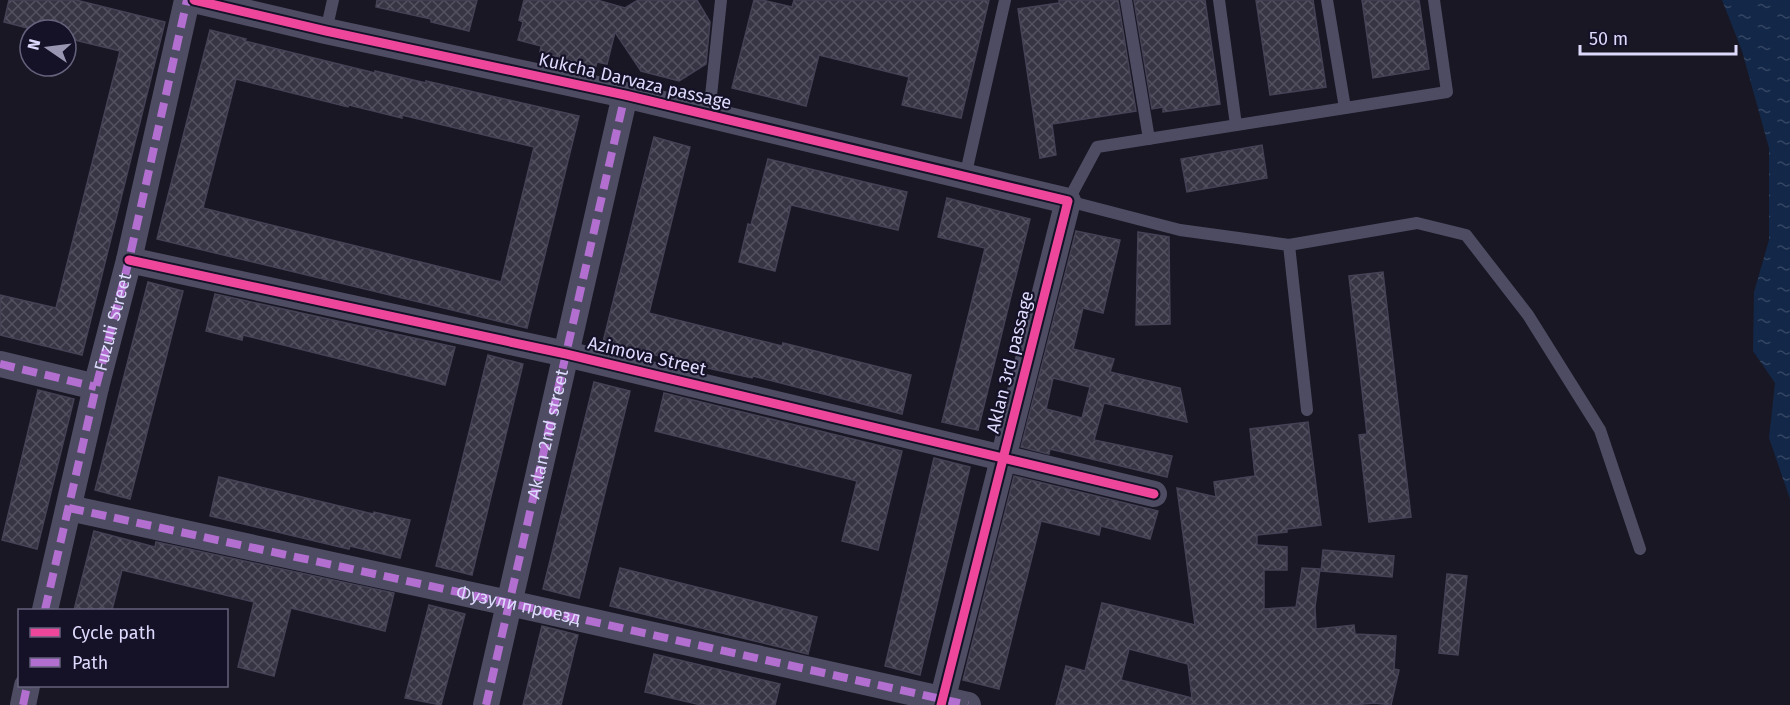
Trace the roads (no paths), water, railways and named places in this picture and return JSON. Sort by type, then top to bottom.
[{"type":"street","name":"Fuzuli Street","points":[[45,609],[96,387],[129,260],[187,0]]},
{"type":"street","name":"Kukcha Darvaza passage","points":[[194,0],[326,31],[625,95],[1068,201]]},
{"type":"street","name":"Аklаn 2nd street","points":[[486,705],[625,95]]},
{"type":"street","name":"Аklаn 3rd passage","points":[[942,703],[1068,201]]},
{"type":"street","name":"Azimova Street","points":[[129,260],[566,354],[1154,494]]},
{"type":"street","points":[[0,364],[96,387]]},
{"type":"street","name":"Фузули проезд","points":[[69,508],[509,603],[942,703],[968,705]]},
{"type":"street","points":[[22,705],[27,687]]},
{"type":"lane","points":[[326,31],[333,0]]},
{"type":"lane","points":[[709,115],[721,0]]},
{"type":"lane","points":[[965,177],[1005,0]]},
{"type":"lane","points":[[1126,0],[1149,139]]},
{"type":"lane","points":[[1219,0],[1236,125]]},
{"type":"lane","points":[[1327,0],[1345,108]]},
{"type":"lane","points":[[1434,0],[1447,92],[1097,147],[1068,201],[1180,230],[1289,245],[1417,223],[1466,235],[1528,315],[1600,430],[1640,549]]},
{"type":"lane","points":[[1289,245],[1307,410]]},
{"type":"water","points":[[1722,0],[1790,0],[1790,499],[1769,438],[1775,383],[1753,351],[1754,292],[1769,240],[1769,148],[1742,51]]}]
